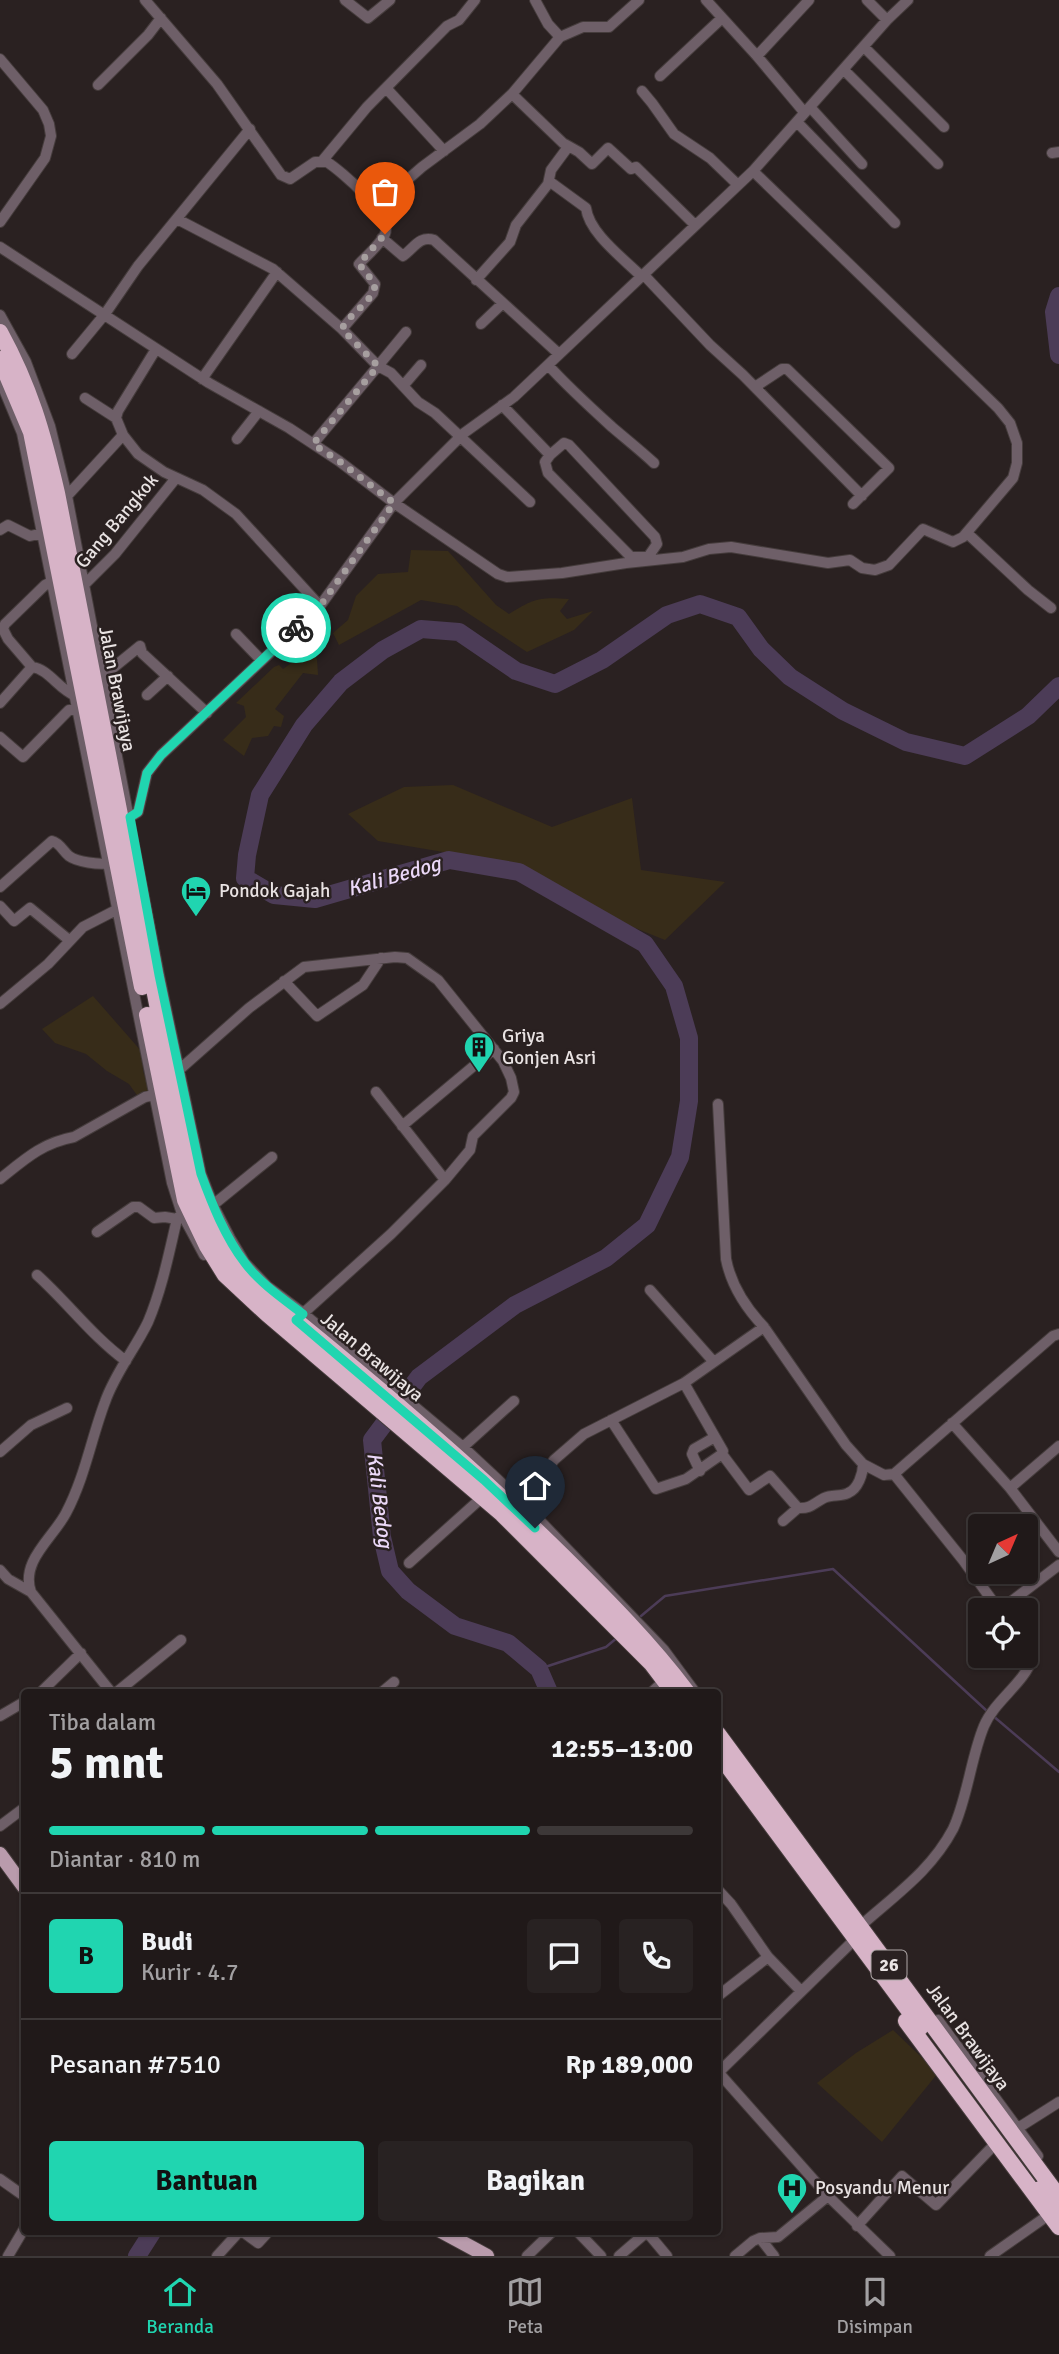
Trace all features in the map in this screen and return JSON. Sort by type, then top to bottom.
[{"type":"highway","name":"Jalan Brawijaya","points":[[0,332],[19,368],[41,428],[57,493],[191,1178],[203,1212],[237,1269],[256,1288],[299,1317],[345,1370]]},
{"type":"highway","name":"Jalan Brawijaya","points":[[0,359],[31,432],[186,1200],[207,1246],[225,1275],[267,1314],[345,1370],[484,1480],[550,1553],[659,1654],[685,1689]]},
{"type":"highway","points":[[405,1420],[477,1502],[600,1602]]},
{"type":"highway","name":"Jalan Brawijaya","points":[[600,1602],[619,1636],[662,1689]]},
{"type":"highway","name":"Jalan Brawijaya","points":[[721,1738],[1059,2197]]},
{"type":"highway","name":"Jalan Brawijaya","points":[[721,1757],[1056,2219]]},
{"type":"highway","points":[[721,1770],[836,1918],[850,1944],[996,2143],[1056,2219]]},
{"type":"main road","points":[[0,1854],[21,1883]]},
{"type":"main road","points":[[448,2235],[487,2256]]},
{"type":"street","points":[[145,0],[217,84],[279,173],[287,178],[297,176],[315,162],[323,160],[367,107],[447,26],[458,20],[475,0]]},
{"type":"street","points":[[345,0],[368,18],[390,0]]},
{"type":"street","points":[[535,0],[548,24],[559,37]]},
{"type":"street","points":[[376,207],[422,167],[481,124],[512,94],[559,37],[583,27],[609,27],[639,0]]},
{"type":"street","points":[[706,0],[862,164]]},
{"type":"street","points":[[757,56],[808,0]]},
{"type":"street","points":[[867,0],[887,20]]},
{"type":"street","points":[[130,817],[138,812],[147,773],[161,755],[320,606],[394,503],[461,437],[548,365],[753,171],[887,20],[908,0]]},
{"type":"street","points":[[98,85],[161,18]]},
{"type":"street","points":[[660,76],[722,18]]},
{"type":"street","points":[[864,47],[944,127]]},
{"type":"street","points":[[0,59],[43,110],[51,136],[45,158],[0,222]]},
{"type":"street","points":[[844,70],[938,164]]},
{"type":"street","points":[[386,88],[444,151]]},
{"type":"street","points":[[642,91],[674,134],[710,158],[738,185]]},
{"type":"street","points":[[512,94],[568,147],[574,148],[592,164],[608,148],[631,169],[636,167],[695,225]]},
{"type":"street","points":[[797,122],[895,223]]},
{"type":"street","points":[[72,354],[105,314],[138,266],[250,129]]},
{"type":"street","points":[[476,280],[510,242],[519,222],[549,181],[551,170],[568,147]]},
{"type":"street","points":[[323,160],[331,164],[376,207],[386,229],[382,238],[359,264],[375,284],[373,293],[342,329]]},
{"type":"street","points":[[0,247],[202,379],[313,444],[394,503],[498,574],[507,577],[573,572],[684,557],[709,549],[731,547],[765,555],[799,557],[828,563],[850,560],[862,568],[874,570],[889,565],[923,529],[953,542],[967,533],[1013,478],[1017,463],[1017,443],[1010,422],[753,171]]},
{"type":"street","points":[[549,181],[586,208],[586,217],[594,229],[755,387],[858,500],[889,468],[787,369],[782,369],[755,387]]},
{"type":"street","points":[[177,219],[277,272],[530,502]]},
{"type":"street","points":[[382,238],[403,256],[423,239],[434,240],[559,354]]},
{"type":"street","points":[[202,379],[277,272]]},
{"type":"street","points":[[481,324],[503,303]]},
{"type":"street","points":[[0,315],[26,362],[45,413],[67,496],[179,1070],[201,1174],[213,1205],[245,1263],[299,1317],[391,1234],[445,1180],[470,1150],[473,1136],[511,1098],[514,1091],[511,1077],[494,1049],[438,980],[407,958],[381,958],[304,967],[249,1008],[179,1070]]},
{"type":"street","points":[[313,444],[406,332]]},
{"type":"street","points":[[116,418],[156,349]]},
{"type":"street","points":[[403,386],[421,365]]},
{"type":"street","points":[[548,365],[570,389],[654,463]]},
{"type":"street","points":[[0,380],[22,433],[180,1217],[224,1284],[345,1370]]},
{"type":"street","points":[[85,398],[116,418],[123,435],[138,454],[176,478],[203,490],[236,514],[320,606]]},
{"type":"street","points":[[502,405],[550,455]]},
{"type":"street","points":[[237,439],[259,411]]},
{"type":"street","points":[[67,496],[123,435]]},
{"type":"street","points":[[564,443],[569,445],[655,537],[657,544],[653,552],[648,557],[631,557],[548,473],[545,467],[550,455],[564,443]]},
{"type":"street","name":"Gang Bangkok","points":[[84,585],[115,554],[176,478]]},
{"type":"street","points":[[0,530],[8,525],[30,536],[43,533]]},
{"type":"street","points":[[967,533],[1051,608]]},
{"type":"street","points":[[53,581],[45,584],[3,621],[3,629],[32,667],[39,668],[65,691],[76,696]]},
{"type":"street","points":[[236,634],[261,660]]},
{"type":"street","points":[[103,676],[140,646],[142,653],[207,713]]},
{"type":"street","points":[[0,703],[32,667]]},
{"type":"street","points":[[147,695],[168,676]]},
{"type":"street","points":[[0,737],[23,757],[69,710],[78,710]]},
{"type":"street","points":[[0,887],[51,841],[57,843],[72,858],[99,864],[108,863]]},
{"type":"street","points":[[0,906],[15,921],[30,908],[69,940]]},
{"type":"street","points":[[0,1004],[48,964],[69,940],[89,923],[118,909]]},
{"type":"street","points":[[284,981],[317,1016],[363,985],[381,958]]},
{"type":"street","points":[[402,1126],[494,1049]]},
{"type":"street","points":[[376,1092],[445,1180]]},
{"type":"street","points":[[0,1179],[39,1148],[74,1137],[145,1097],[154,1095]]},
{"type":"street","points":[[718,1104],[728,1272],[752,1314],[773,1338],[834,1429],[863,1464],[884,1475],[894,1474],[1057,1338]]},
{"type":"street","points":[[213,1205],[272,1157]]},
{"type":"street","points":[[97,1232],[133,1207],[139,1207],[155,1218],[180,1217]]},
{"type":"street","points":[[109,1689],[31,1591],[28,1582],[30,1566],[66,1512],[86,1467],[105,1401],[144,1330],[156,1302],[180,1217]]},
{"type":"street","points":[[37,1275],[62,1298],[102,1343],[126,1361]]},
{"type":"street","points":[[650,1290],[713,1360]]},
{"type":"street","points":[[523,1503],[554,1460],[584,1434],[684,1383],[713,1360],[764,1327]]},
{"type":"street","points":[[684,1383],[723,1451],[722,1454],[748,1489],[770,1476],[798,1508]]},
{"type":"street","points":[[463,1447],[514,1401]]},
{"type":"street","points":[[0,1452],[31,1425],[67,1409]]},
{"type":"street","points":[[405,1420],[463,1447],[523,1503],[600,1602],[664,1650],[693,1689]]},
{"type":"street","points":[[611,1420],[656,1489],[678,1483],[722,1454]]},
{"type":"street","points":[[952,1423],[1010,1488],[1059,1552]]},
{"type":"street","points":[[700,1471],[692,1454],[694,1449],[715,1437]]},
{"type":"street","points":[[1010,1488],[1059,1446]]},
{"type":"street","points":[[783,1521],[798,1508],[809,1508],[823,1499],[848,1493],[858,1483],[863,1464]]},
{"type":"street","points":[[894,1474],[991,1598]]},
{"type":"street","points":[[409,1563],[477,1502]]},
{"type":"street","points":[[1016,1598],[1059,1565]]},
{"type":"street","points":[[0,1570],[8,1579],[31,1591]]},
{"type":"street","points":[[121,1689],[181,1640]]},
{"type":"street","points":[[43,1689],[81,1653]]},
{"type":"street","points":[[865,1922],[932,1863],[954,1827],[985,1724],[1001,1699],[1029,1668]]},
{"type":"street","points":[[386,1689],[394,1682]]},
{"type":"street","points":[[0,1716],[21,1704]]},
{"type":"street","points":[[721,1726],[1059,2185]]},
{"type":"street","points":[[0,1826],[21,1810]]},
{"type":"street","points":[[721,1895],[731,1904],[768,1957],[801,1991]]},
{"type":"street","points":[[721,2070],[850,1944]]},
{"type":"street","points":[[721,1994],[768,1957]]},
{"type":"street","points":[[721,2076],[828,2196],[890,2256]]},
{"type":"street","points":[[1018,2128],[1059,2102]]},
{"type":"street","points":[[857,2225],[902,2176],[936,2205],[996,2143]]},
{"type":"street","points":[[0,2179],[21,2194]]},
{"type":"street","points":[[735,2256],[746,2245],[760,2238],[778,2237],[828,2196]]},
{"type":"street","points":[[990,2256],[1056,2219]]},
{"type":"street","points":[[8,2256],[21,2234]]},
{"type":"street","points":[[217,2256],[236,2235]]},
{"type":"street","points":[[247,2235],[258,2243],[265,2235]]},
{"type":"street","points":[[527,2256],[548,2235]]},
{"type":"street","points":[[581,2235],[601,2256]]},
{"type":"street","points":[[620,2256],[644,2235]]},
{"type":"street","points":[[650,2235],[667,2256]]},
{"type":"street","points":[[760,2238],[774,2256]]},
{"type":"shaded area","points":[[411,550],[448,551],[496,605],[509,614],[532,602],[551,598],[569,599],[560,611],[567,619],[593,611],[574,630],[527,652],[457,606],[421,600],[339,645],[333,633],[348,620],[356,596],[378,574],[408,572]]},
{"type":"shaded area","points":[[312,652],[317,659],[318,675],[303,673],[275,709],[284,716],[281,727],[274,726],[268,736],[252,738],[244,756],[223,740],[246,717],[244,706],[236,703],[274,667],[279,665],[283,669]]},
{"type":"shaded area","points":[[453,785],[552,827],[632,798],[641,870],[725,882],[665,940],[630,926],[521,865],[378,841],[348,814],[404,787]]},
{"type":"shaded area","points":[[93,996],[142,1052],[143,1071],[149,1091],[139,1098],[129,1084],[86,1054],[55,1043],[42,1029]]},
{"type":"shaded area","points":[[893,2030],[938,2073],[882,2142],[817,2083],[856,2053]]},
{"type":"waterway","name":"Kali Bedog","points":[[1059,296],[1054,312],[1059,355]]},
{"type":"waterway","name":"Kali Bedog","points":[[548,1689],[539,1669],[508,1643],[455,1626],[408,1591],[390,1571],[382,1537],[372,1440],[419,1377],[515,1305],[606,1258],[647,1225],[680,1157],[689,1101],[689,1038],[674,986],[645,944],[519,872],[449,860],[315,899],[274,895],[245,878],[247,855],[260,795],[304,725],[341,682],[383,650],[421,629],[459,632],[516,671],[555,684],[602,660],[667,615],[700,604],[738,617],[761,649],[790,677],[843,711],[906,742],[965,756],[1028,716],[1059,686]]},
{"type":"waterway","points":[[641,1616],[665,1596],[833,1569],[987,1711]]},
{"type":"waterway","points":[[539,1669],[606,1647],[618,1637]]},
{"type":"waterway","points":[[992,1715],[1059,1772]]},
{"type":"waterway","name":"Kali Bedog","points":[[137,2256],[150,2235]]},
{"type":"way so far","points":[[296,628],[320,606],[394,503],[313,444],[378,366],[342,329],[373,293],[375,284],[359,264],[385,234]]},
{"type":"place","name":"Pondok Gajah","points":[[196,918]]},
{"type":"place","name":"Griya Gonjen Asri","points":[[479,1074]]},
{"type":"place","name":"Posyandu Menur","points":[[792,2215]]},
{"type":"route","points":[[296,628],[161,755],[147,773],[138,812],[130,817],[159,975],[201,1174],[213,1205],[245,1263],[267,1286],[303,1314],[296,1320],[484,1480],[535,1528]]}]
